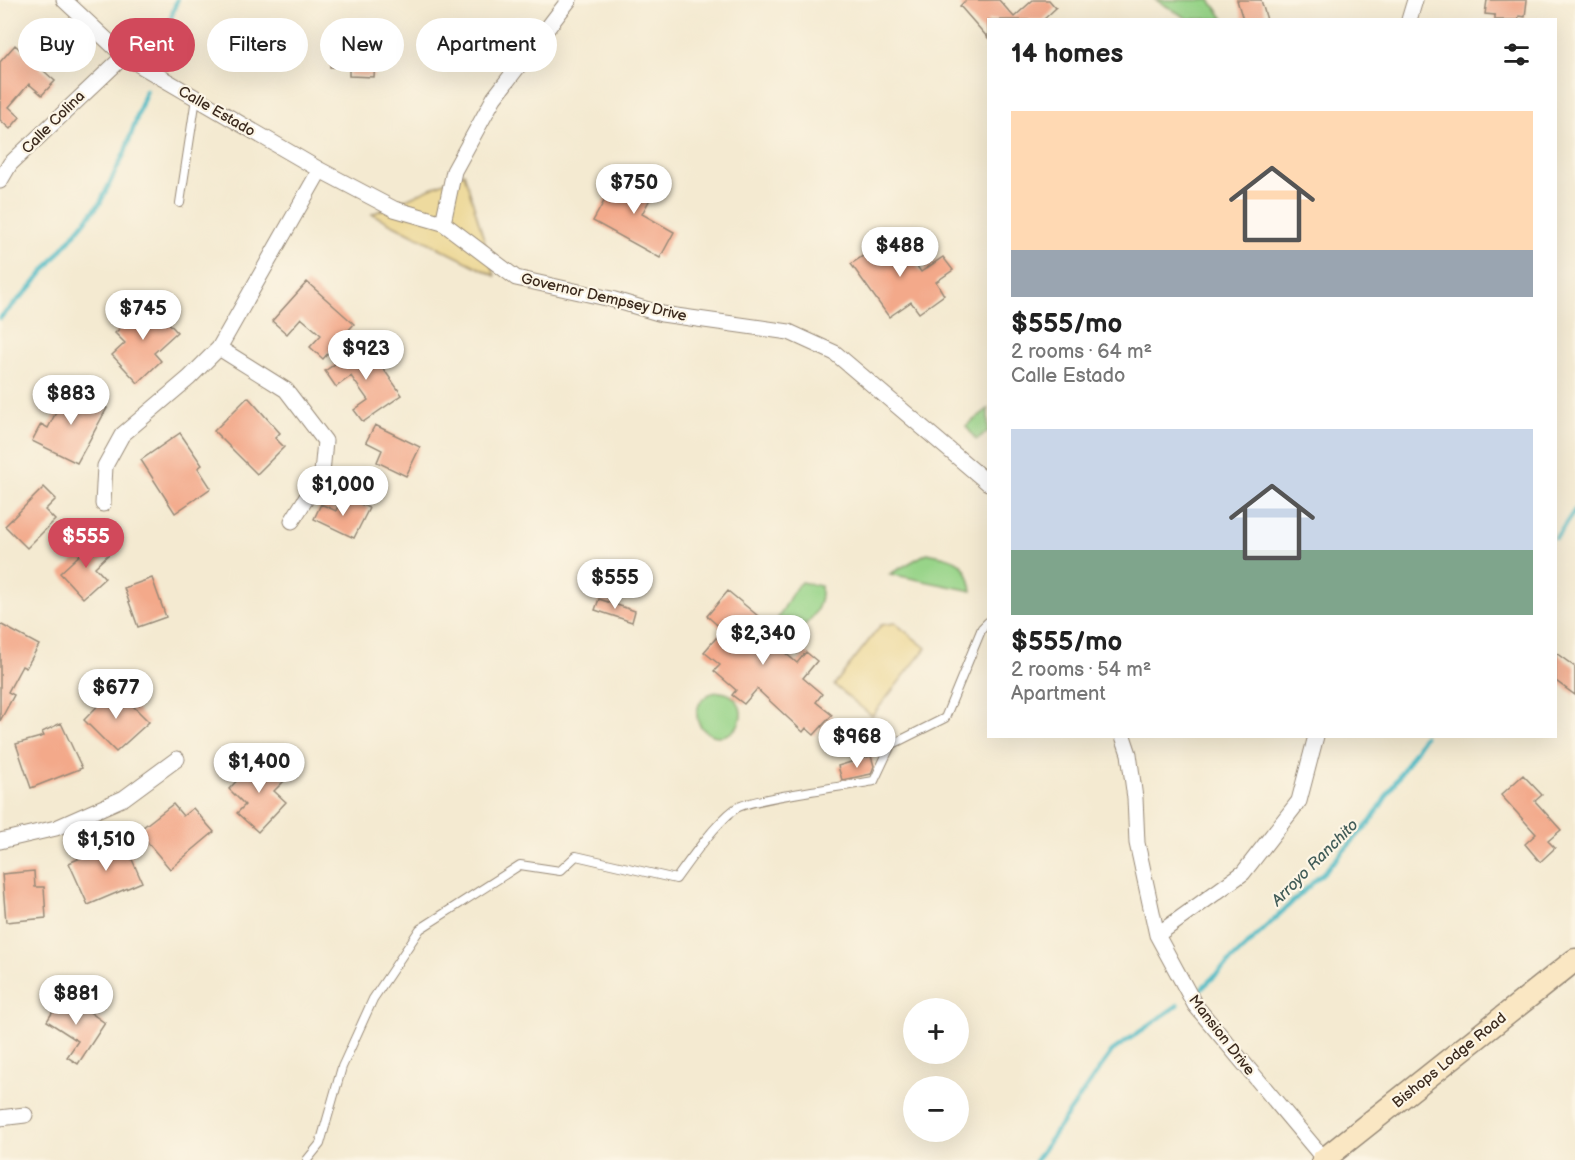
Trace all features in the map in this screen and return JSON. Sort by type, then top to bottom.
[{"type":"street","name":"Calle Estado","points":[[63,0],[108,41]]},
{"type":"street","points":[[443,223],[454,171],[494,98],[569,0]]},
{"type":"street","points":[[1410,18],[1415,0]]},
{"type":"street","name":"Calle Colina","points":[[0,181],[5,161],[108,70]]},
{"type":"street","name":"Calle Estado","points":[[151,72],[320,170],[394,209],[443,223]]},
{"type":"street","points":[[103,504],[105,466],[122,435],[189,378],[219,348],[320,170]]},
{"type":"street","name":"Governor Dempsey Drive","points":[[443,223],[516,278],[611,299],[662,314],[789,332],[835,353],[987,482]]},
{"type":"street","points":[[219,348],[286,390],[325,441],[322,473],[291,521]]},
{"type":"street","name":"Mansion Drive","points":[[1124,738],[1129,754],[1135,798],[1137,843],[1157,935],[1195,1005],[1324,1159]]},
{"type":"street","points":[[1157,935],[1243,873],[1299,801],[1315,738]]},
{"type":"street","points":[[0,841],[56,828],[124,798],[177,759]]},
{"type":"street","name":"Bishops Lodge Road","points":[[1324,1159],[1575,960]]},
{"type":"street","points":[[0,1118],[24,1116]]},
{"type":"lane","points":[[180,203],[196,99]]},
{"type":"lane","points":[[307,1160],[321,1144],[342,1066],[373,999],[420,929],[520,865],[560,871],[576,856],[676,879],[695,853],[736,808],[776,798],[874,782],[891,745],[945,718],[982,628],[987,623]]},
{"type":"green space","points":[[1156,0],[1210,0],[1223,18],[1186,18]]},
{"type":"green space","points":[[987,410],[987,432],[976,440],[966,426]]},
{"type":"green space","points":[[927,553],[952,559],[963,566],[970,580],[972,591],[890,574]]},
{"type":"green space","points":[[801,582],[821,586],[820,603],[809,621],[790,637],[780,630],[778,618],[791,594]]},
{"type":"green space","points":[[719,692],[734,699],[741,714],[734,729],[719,736],[704,729],[697,714],[704,699]]},
{"type":"sand","points":[[464,173],[495,276],[372,214]]},
{"type":"sand","points":[[895,623],[926,648],[872,716],[834,685],[881,625]]},
{"type":"building","points":[[966,0],[999,0],[1014,17],[1033,0],[1049,0],[1056,8],[1045,18],[987,18],[987,37],[960,6]]},
{"type":"building","points":[[1237,0],[1261,0],[1266,18],[1242,18]]},
{"type":"building","points":[[1487,0],[1527,0],[1525,17],[1495,18],[1495,15],[1485,14]]},
{"type":"building","points":[[15,45],[18,48],[18,72],[45,72],[55,81],[42,95],[29,84],[9,107],[20,117],[10,129],[0,120],[0,62]]},
{"type":"building","points":[[349,72],[374,72],[374,77],[349,76]]},
{"type":"building","points":[[620,173],[639,183],[645,174],[659,182],[642,214],[674,232],[660,258],[593,221]]},
{"type":"building","points":[[900,241],[921,272],[943,257],[953,270],[936,282],[944,295],[919,313],[911,302],[889,317],[851,264],[884,242],[889,248]]},
{"type":"building","points":[[307,282],[354,324],[323,359],[310,347],[321,335],[301,318],[287,334],[272,321]]},
{"type":"building","points":[[149,301],[177,332],[154,353],[161,361],[138,383],[112,355],[125,343],[115,333]]},
{"type":"building","points":[[365,343],[402,395],[363,422],[354,410],[368,400],[351,376],[336,387],[325,371]]},
{"type":"building","points":[[68,389],[107,408],[77,463],[32,441],[41,424],[48,428]]},
{"type":"building","points":[[248,397],[280,433],[275,438],[284,447],[257,474],[214,431]]},
{"type":"building","points":[[375,425],[420,447],[406,476],[377,462],[382,450],[366,442]]},
{"type":"building","points":[[180,433],[202,465],[198,468],[211,488],[175,513],[141,460]]},
{"type":"building","points":[[44,487],[56,499],[45,510],[55,520],[27,548],[5,526]]},
{"type":"building","points":[[342,496],[369,508],[354,538],[314,519],[321,504],[336,511]]},
{"type":"building","points":[[97,539],[110,553],[95,567],[105,578],[83,598],[60,573]]},
{"type":"building","points":[[152,578],[166,617],[138,627],[124,588]]},
{"type":"building","points":[[728,591],[758,616],[751,624],[797,663],[806,652],[817,661],[803,678],[822,694],[816,702],[832,715],[814,735],[806,728],[803,732],[757,689],[744,704],[732,695],[736,690],[714,671],[720,665],[704,652],[723,630],[707,616]]},
{"type":"building","points":[[599,599],[635,611],[632,622],[595,610]]},
{"type":"building","points":[[0,624],[39,645],[26,668],[22,666],[8,692],[14,695],[0,721]]},
{"type":"building","points":[[1557,654],[1575,667],[1575,695],[1557,682]]},
{"type":"building","points":[[115,688],[149,722],[116,752],[84,720]]},
{"type":"building","points":[[61,723],[82,768],[31,788],[16,744],[44,736],[42,732]]},
{"type":"building","points":[[260,756],[285,780],[274,791],[286,802],[258,832],[237,813],[245,805],[229,789]]},
{"type":"building","points":[[871,756],[874,766],[871,774],[842,780],[838,766]]},
{"type":"building","points":[[1523,775],[1542,795],[1535,801],[1561,830],[1548,841],[1555,848],[1540,862],[1525,844],[1536,834],[1501,795]]},
{"type":"building","points":[[173,804],[183,816],[193,808],[214,832],[170,869],[138,831]]},
{"type":"building","points":[[123,839],[142,882],[88,905],[69,863]]},
{"type":"building","points":[[34,871],[35,887],[44,887],[46,918],[6,922],[2,874]]},
{"type":"building","points":[[64,994],[105,1023],[78,1064],[67,1057],[78,1041],[47,1021]]},
{"type":"waterway","points":[[171,18],[177,0]]},
{"type":"waterway","points":[[0,318],[31,287],[100,203],[125,152],[146,91]]},
{"type":"waterway","name":"Arroyo Ranchito","points":[[1557,537],[1575,510]]},
{"type":"waterway","name":"Arroyo Ranchito","points":[[1201,989],[1326,870],[1371,821],[1423,738]]},
{"type":"waterway","points":[[1036,1160],[1112,1051],[1178,1005]]}]
